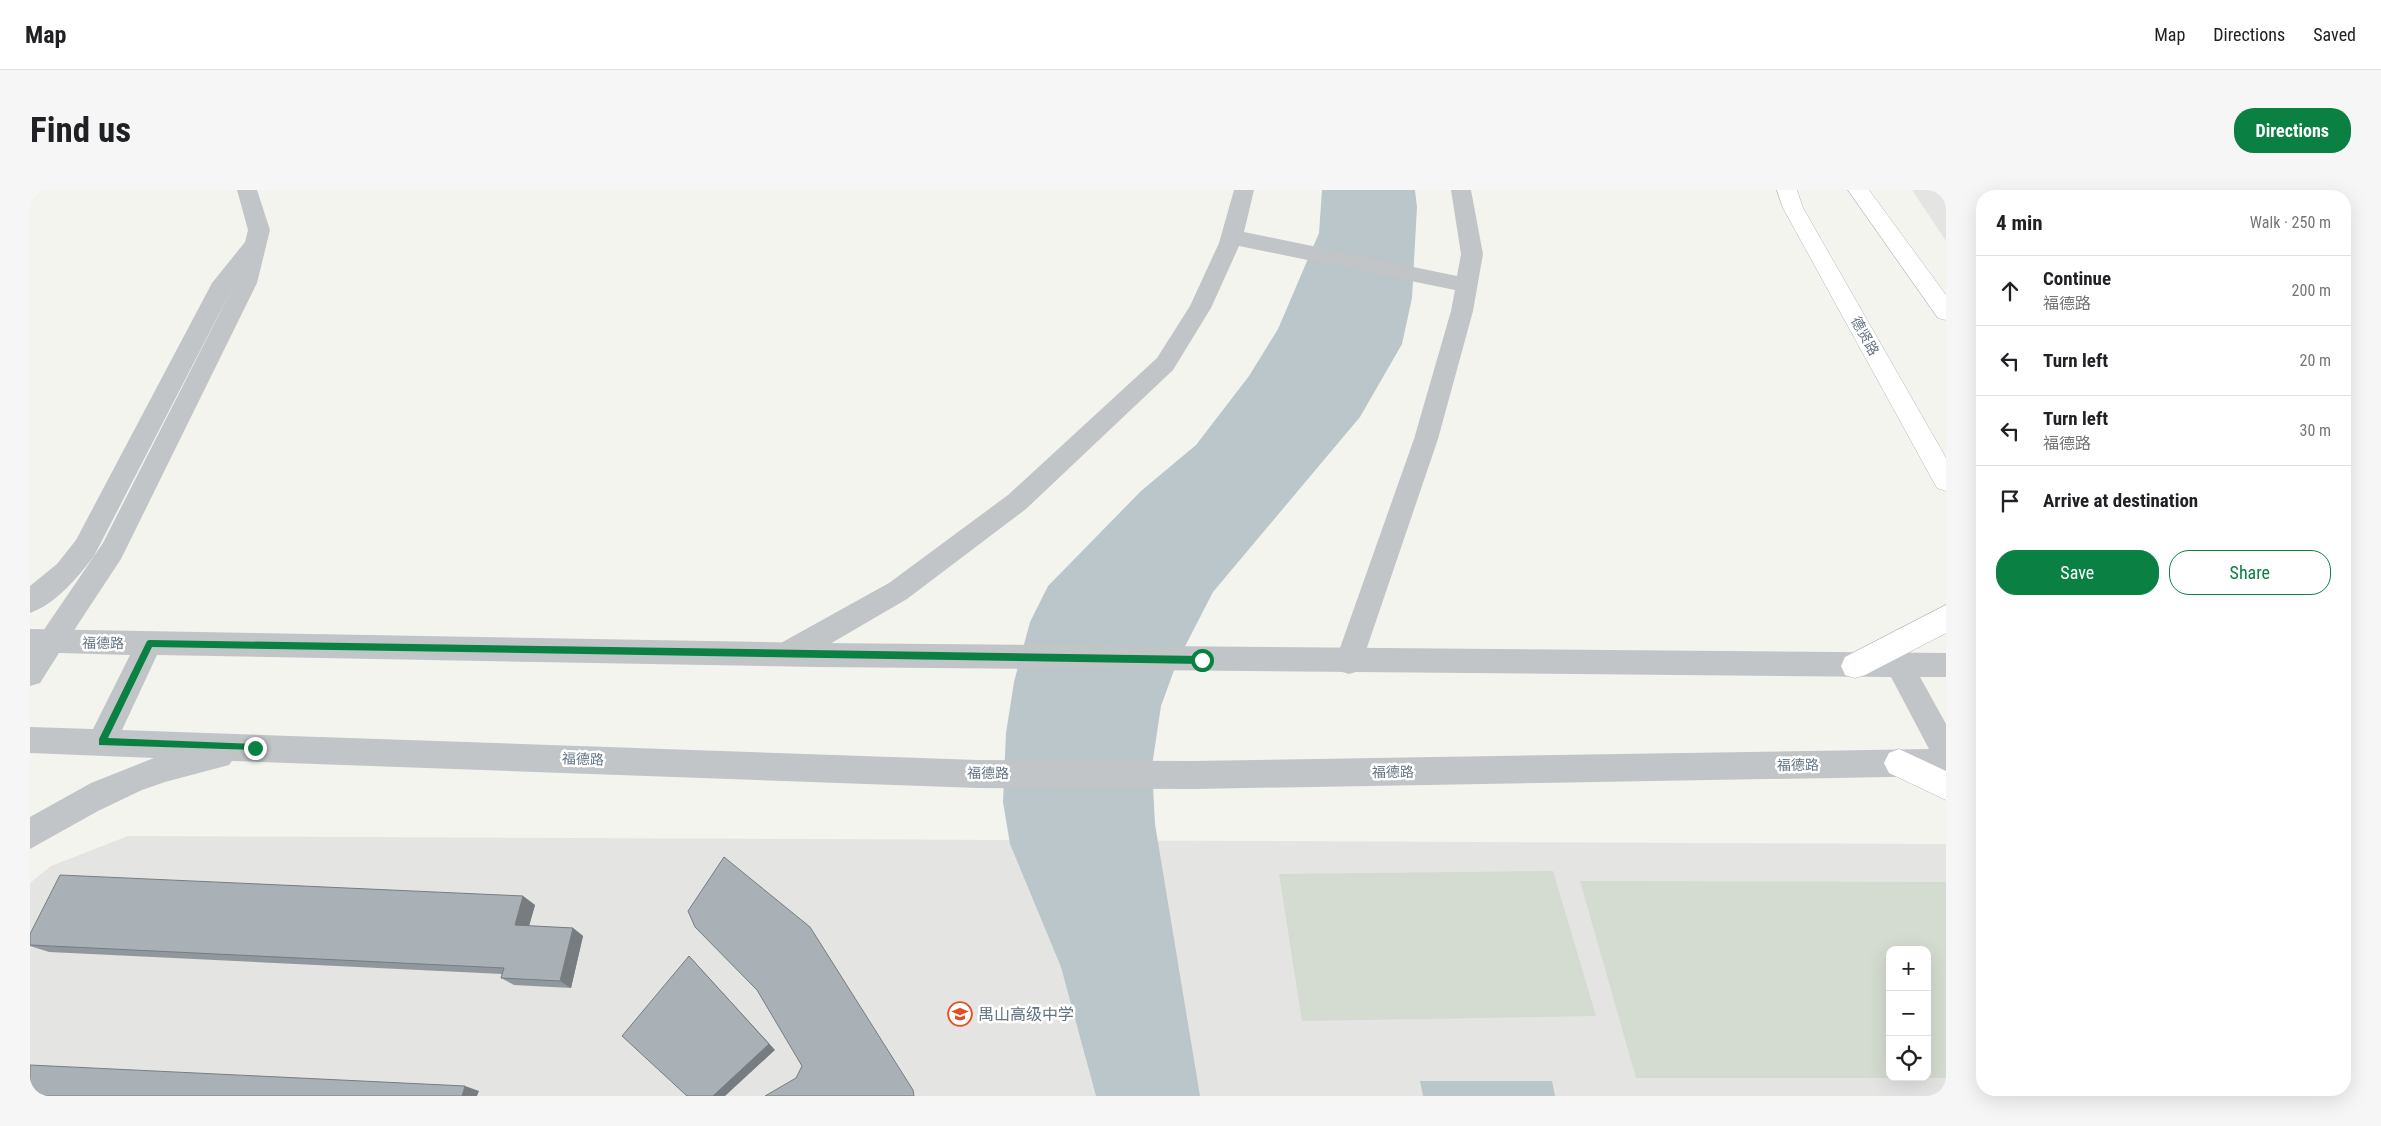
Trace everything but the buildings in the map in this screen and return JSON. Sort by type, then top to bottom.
[{"type":"main road","points":[[1858,190],[1946,311]]},
{"type":"main road","points":[[1875,190],[1946,311]]},
{"type":"main road","name":"德贤路","points":[[1786,196],[1946,481]]},
{"type":"main road","points":[[1855,666],[1943,621],[1946,616]]},
{"type":"main road","points":[[1899,763],[1946,786]]},
{"type":"street","points":[[30,674],[41,642],[112,551],[246,283],[259,230],[247,190]]},
{"type":"street","points":[[789,653],[898,591],[1017,502],[1165,364],[1200,308],[1232,238],[1244,190]]},
{"type":"street","points":[[1349,662],[1426,439],[1462,311],[1472,254],[1461,190]]},
{"type":"street","points":[[1232,238],[1466,285]]},
{"type":"street","points":[[30,602],[66,572],[85,548],[223,283],[257,241]]},
{"type":"street","name":"福德路","points":[[41,642],[789,653],[996,658],[1855,666],[1946,665]]},
{"type":"street","points":[[102,742],[149,643]]},
{"type":"street","points":[[1899,665],[1946,752]]},
{"type":"street","name":"福德路","points":[[30,740],[978,774],[1192,775],[1946,762]]},
{"type":"street","points":[[30,834],[59,815],[111,789],[149,773],[255,748]]},
{"type":"shaded area","points":[[1322,190],[1415,190],[1417,207],[1412,298],[1402,344],[1360,417],[1213,592],[1177,662],[1161,706],[1152,766],[1155,824],[1200,1096],[1096,1096],[1061,967],[1010,844],[1003,802],[1006,733],[1014,682],[1030,622],[1048,586],[1141,491],[1196,445],[1249,376],[1278,329],[1319,233]]},
{"type":"shaded area","points":[[1912,190],[1946,190],[1946,241]]},
{"type":"shaded area","name":"禺山高级中学","points":[[128,836],[1946,844],[1946,1096],[30,1096],[30,883],[51,866]]},
{"type":"shaded area","points":[[1553,871],[1596,1016],[1302,1021],[1279,874]]},
{"type":"shaded area","points":[[1580,881],[1946,882],[1946,1078],[1931,1078],[1931,946],[1886,946],[1886,1078],[1636,1078]]},
{"type":"shaded area","points":[[1420,1081],[1552,1081],[1555,1096],[1423,1096]]},
{"type":"place","name":"禺山高级中学","points":[[960,1014]]},
{"type":"route","points":[[255,748],[102,742],[149,643],[1202,660]]}]
